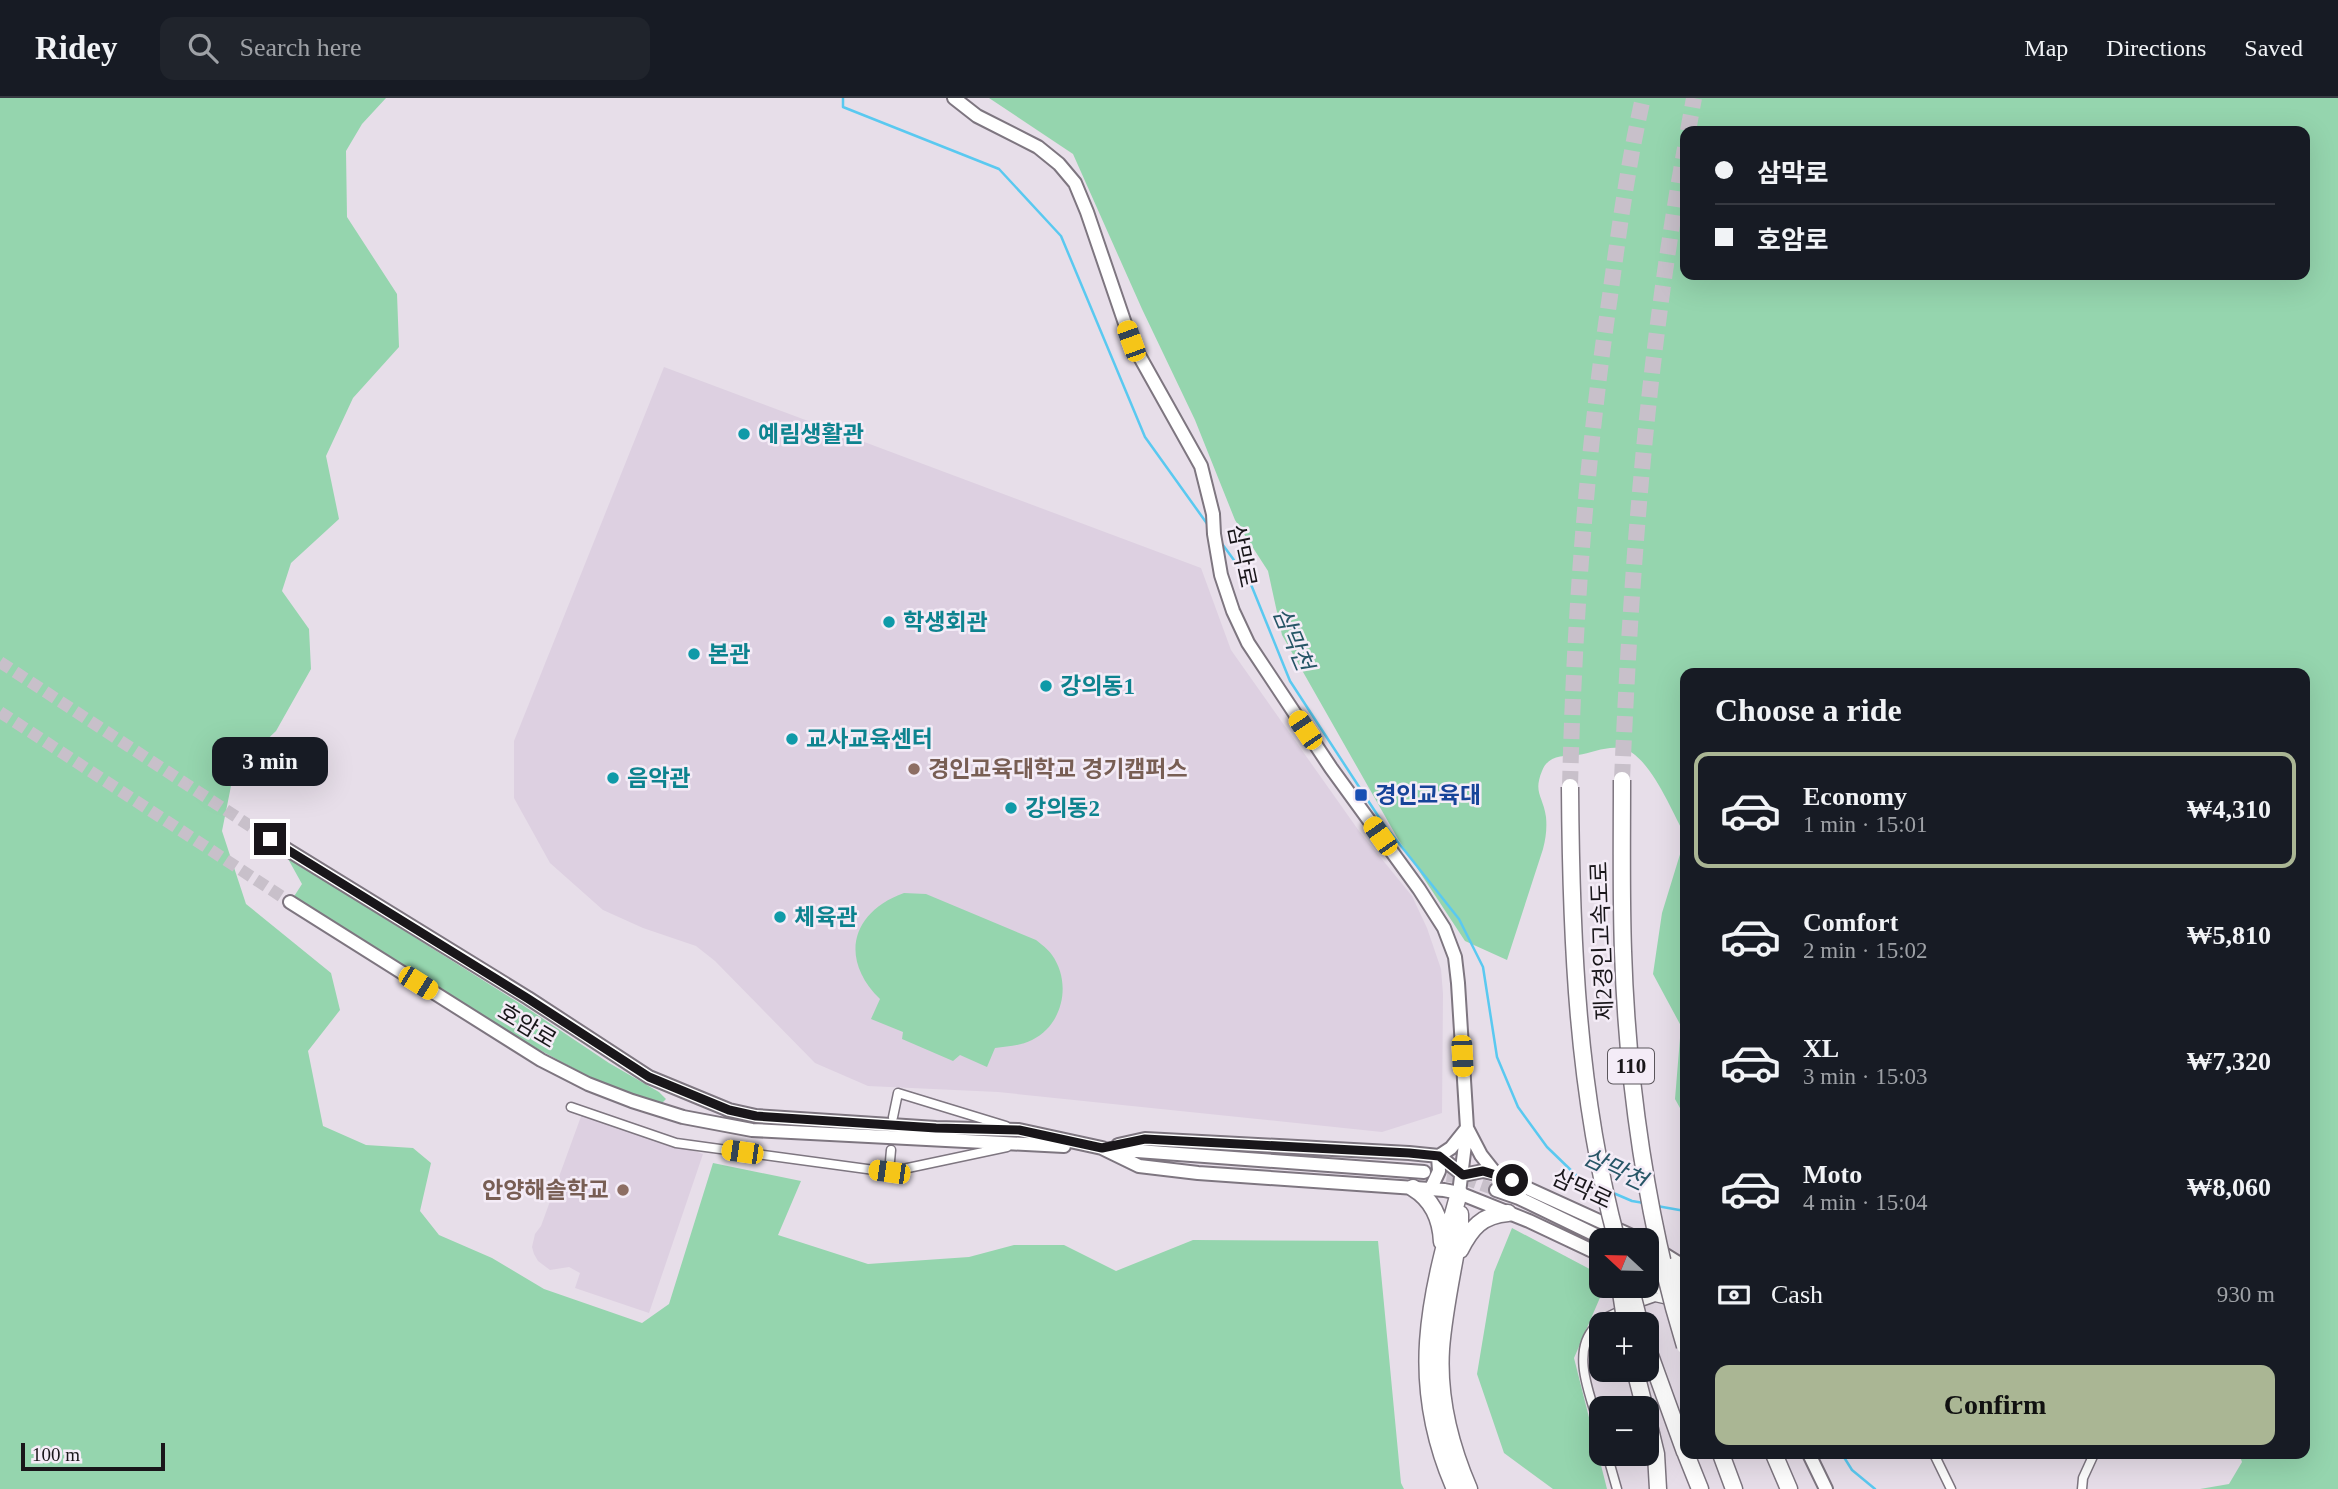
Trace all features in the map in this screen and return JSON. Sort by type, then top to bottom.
[{"type":"highway","name":"제2경인고속도로","points":[[1622,780],[1623,951],[1634,1096],[1654,1219],[1680,1326]]},
{"type":"highway","name":"제2경인고속도로","points":[[1570,787],[1571,874],[1579,1017],[1592,1119],[1613,1228]]},
{"type":"highway","points":[[1413,1188],[1426,1198],[1438,1219],[1448,1259],[1442,1339],[1442,1396],[1451,1441],[1469,1489]]},
{"type":"highway","points":[[1455,1489],[1436,1434],[1426,1363],[1430,1312],[1460,1227],[1459,1193]]},
{"type":"highway","points":[[1448,1259],[1479,1222],[1495,1214],[1508,1213]]},
{"type":"highway","points":[[1654,1219],[1668,1247],[1680,1282]]},
{"type":"highway","points":[[1659,1381],[1680,1437]]},
{"type":"highway","points":[[1688,1459],[1700,1489]]},
{"type":"highway","points":[[1723,1459],[1734,1489]]},
{"type":"highway","points":[[1776,1459],[1789,1489]]},
{"type":"highway","points":[[1657,1466],[1658,1489]]},
{"type":"main road","name":"삼막로","points":[[954,98],[977,116],[1038,147],[1059,164],[1075,183],[1131,341],[1200,466],[1213,514],[1216,550],[1222,575],[1233,611],[1248,643],[1331,768],[1444,928],[1454,957],[1458,983],[1467,1128],[1459,1193]]},
{"type":"main road","name":"호암로","points":[[270,839],[516,990],[649,1077],[729,1110],[756,1116],[936,1128],[1019,1130],[1102,1148],[1139,1166],[1198,1173],[1431,1188],[1459,1193]]},
{"type":"main road","name":"호암로","points":[[290,902],[541,1060],[588,1084],[683,1117],[751,1130],[1102,1148],[1424,1172]]},
{"type":"main road","points":[[1431,1188],[1438,1171],[1439,1156],[1451,1147],[1467,1128],[1487,1164],[1496,1174]]},
{"type":"main road","name":"호암로","points":[[1102,1148],[1145,1139],[1439,1156]]},
{"type":"main road","points":[[1439,1156],[1463,1175]]},
{"type":"main road","name":"삼막로","points":[[1463,1175],[1483,1171],[1496,1174],[1615,1228]]},
{"type":"main road","points":[[1488,1205],[1491,1190],[1496,1184],[1512,1180]]},
{"type":"main road","name":"삼막로","points":[[1496,1190],[1519,1198],[1589,1232]]},
{"type":"main road","points":[[1459,1193],[1529,1221],[1589,1249]]},
{"type":"main road","name":"삼막로","points":[[1659,1251],[1680,1264]]},
{"type":"main road","points":[[1659,1269],[1680,1283]]},
{"type":"main road","points":[[1659,1288],[1680,1302]]},
{"type":"main road","points":[[1811,1459],[1826,1489]]},
{"type":"street","points":[[893,1117],[898,1093],[1019,1130]]},
{"type":"street","points":[[571,1107],[676,1143],[889,1172],[1020,1144]]},
{"type":"street","points":[[889,1172],[891,1150]]},
{"type":"street","points":[[1591,1396],[1582,1353],[1593,1328],[1608,1317],[1655,1297],[1680,1304]]},
{"type":"street","points":[[1936,1459],[1951,1489]]},
{"type":"street","points":[[2082,1489],[2083,1478],[2092,1459]]},
{"type":"street","points":[[1610,1466],[1617,1489]]},
{"type":"shaded area","name":"경인교육대학교 경기캠퍼스","points":[[664,367],[1201,568],[1231,650],[1359,831],[1412,896],[1427,928],[1441,969],[1442,1113],[1382,1132],[998,1092],[868,1086],[815,1063],[715,961],[696,946],[643,928],[603,910],[550,863],[514,798],[514,741]]},
{"type":"shaded area","name":"안양해솔학교","points":[[583,1111],[703,1154],[649,1313],[575,1288],[580,1273],[569,1267],[550,1270],[538,1261],[534,1254],[532,1247],[535,1234],[541,1226]]},
{"type":"green space","points":[[0,98],[386,98],[362,124],[346,151],[347,217],[397,294],[399,347],[353,398],[326,456],[339,519],[291,563],[282,591],[309,629],[311,669],[276,731],[234,771],[222,831],[246,904],[331,973],[340,1010],[308,1051],[323,1126],[366,1145],[413,1148],[431,1163],[420,1211],[439,1235],[492,1258],[544,1289],[642,1323],[669,1304],[713,1163],[801,1181],[778,1235],[868,1264],[969,1257],[1014,1245],[1064,1245],[1116,1271],[1193,1240],[1378,1241],[1401,1483],[1404,1489],[0,1489]]},
{"type":"green space","points":[[989,98],[2338,98],[2338,1489],[2200,1489],[2229,1484],[2242,1462],[2241,1459],[2310,1459],[2310,668],[1680,668],[1680,826],[1658,784],[1640,760],[1630,752],[1609,748],[1557,757],[1548,762],[1538,785],[1546,817],[1545,841],[1507,960],[1465,941],[1398,839],[1282,635],[1268,571],[1235,520],[1195,420],[1073,154]]},
{"type":"green space","points":[[1680,854],[1680,1024],[1653,974],[1662,913]]},
{"type":"green space","points":[[287,857],[524,1006],[609,1063],[659,1092],[666,1099],[663,1102],[641,1099],[617,1090],[537,1049],[293,898],[302,884]]},
{"type":"green space","points":[[904,893],[926,894],[1036,940],[1052,955],[1062,978],[1063,990],[1057,1014],[1043,1033],[1027,1042],[995,1048],[987,1067],[960,1055],[953,1061],[902,1039],[903,1032],[871,1019],[880,999],[867,984],[859,968],[857,938],[862,924],[872,912],[886,901]]},
{"type":"green space","points":[[1680,1038],[1680,1108],[1675,1099]]},
{"type":"green space","points":[[1512,1228],[1589,1269],[1589,1298],[1600,1298],[1594,1312],[1589,1312],[1589,1323],[1574,1358],[1589,1418],[1589,1466],[1601,1466],[1607,1489],[1553,1489],[1504,1453],[1477,1374],[1494,1272]]},
{"type":"waterway","name":"삼막천","points":[[843,98],[843,107],[999,169],[1061,236],[1145,437],[1208,525]]},
{"type":"waterway","name":"삼막천","points":[[1220,541],[1250,582],[1290,681],[1382,822],[1459,919],[1483,967],[1497,1057],[1518,1107],[1547,1147],[1578,1177],[1598,1186]]},
{"type":"waterway","name":"삼막천","points":[[1611,1192],[1644,1203]]},
{"type":"waterway","name":"삼막천","points":[[1657,1206],[1680,1210]]},
{"type":"waterway","name":"삼막천","points":[[1845,1459],[1852,1470],[1875,1489]]},
{"type":"tunnel","points":[[1570,787],[1578,602],[1594,418],[1620,221],[1643,98]]},
{"type":"tunnel","points":[[1689,126],[1694,98]]},
{"type":"tunnel","points":[[1622,780],[1630,621],[1643,463],[1660,305],[1680,178]]},
{"type":"tunnel","points":[[0,662],[270,839]]},
{"type":"tunnel","points":[[0,712],[290,902]]},
{"type":"tunnel","points":[[1429,1173],[1462,1178],[1496,1190]]},
{"type":"place","name":"예림생활관","points":[[744,434]]},
{"type":"place","name":"학생회관","points":[[889,622]]},
{"type":"place","name":"본관","points":[[694,654]]},
{"type":"place","name":"강의동1","points":[[1046,686]]},
{"type":"place","name":"교사교육센터","points":[[792,739]]},
{"type":"place","name":"경인교육대학교 경기캠퍼스","points":[[914,769]]},
{"type":"place","name":"음악관","points":[[613,778]]},
{"type":"place","name":"경인교육대","points":[[1361,795]]},
{"type":"place","name":"강의동2","points":[[1011,808]]},
{"type":"place","name":"체육관","points":[[780,917]]},
{"type":"place","name":"안양해솔학교","points":[[623,1190]]},
{"type":"route","points":[[270,839],[649,1077],[729,1110],[756,1116],[936,1128],[1019,1130],[1102,1148],[1145,1139],[1409,1153],[1439,1156],[1463,1175],[1483,1171],[1512,1180]]}]
